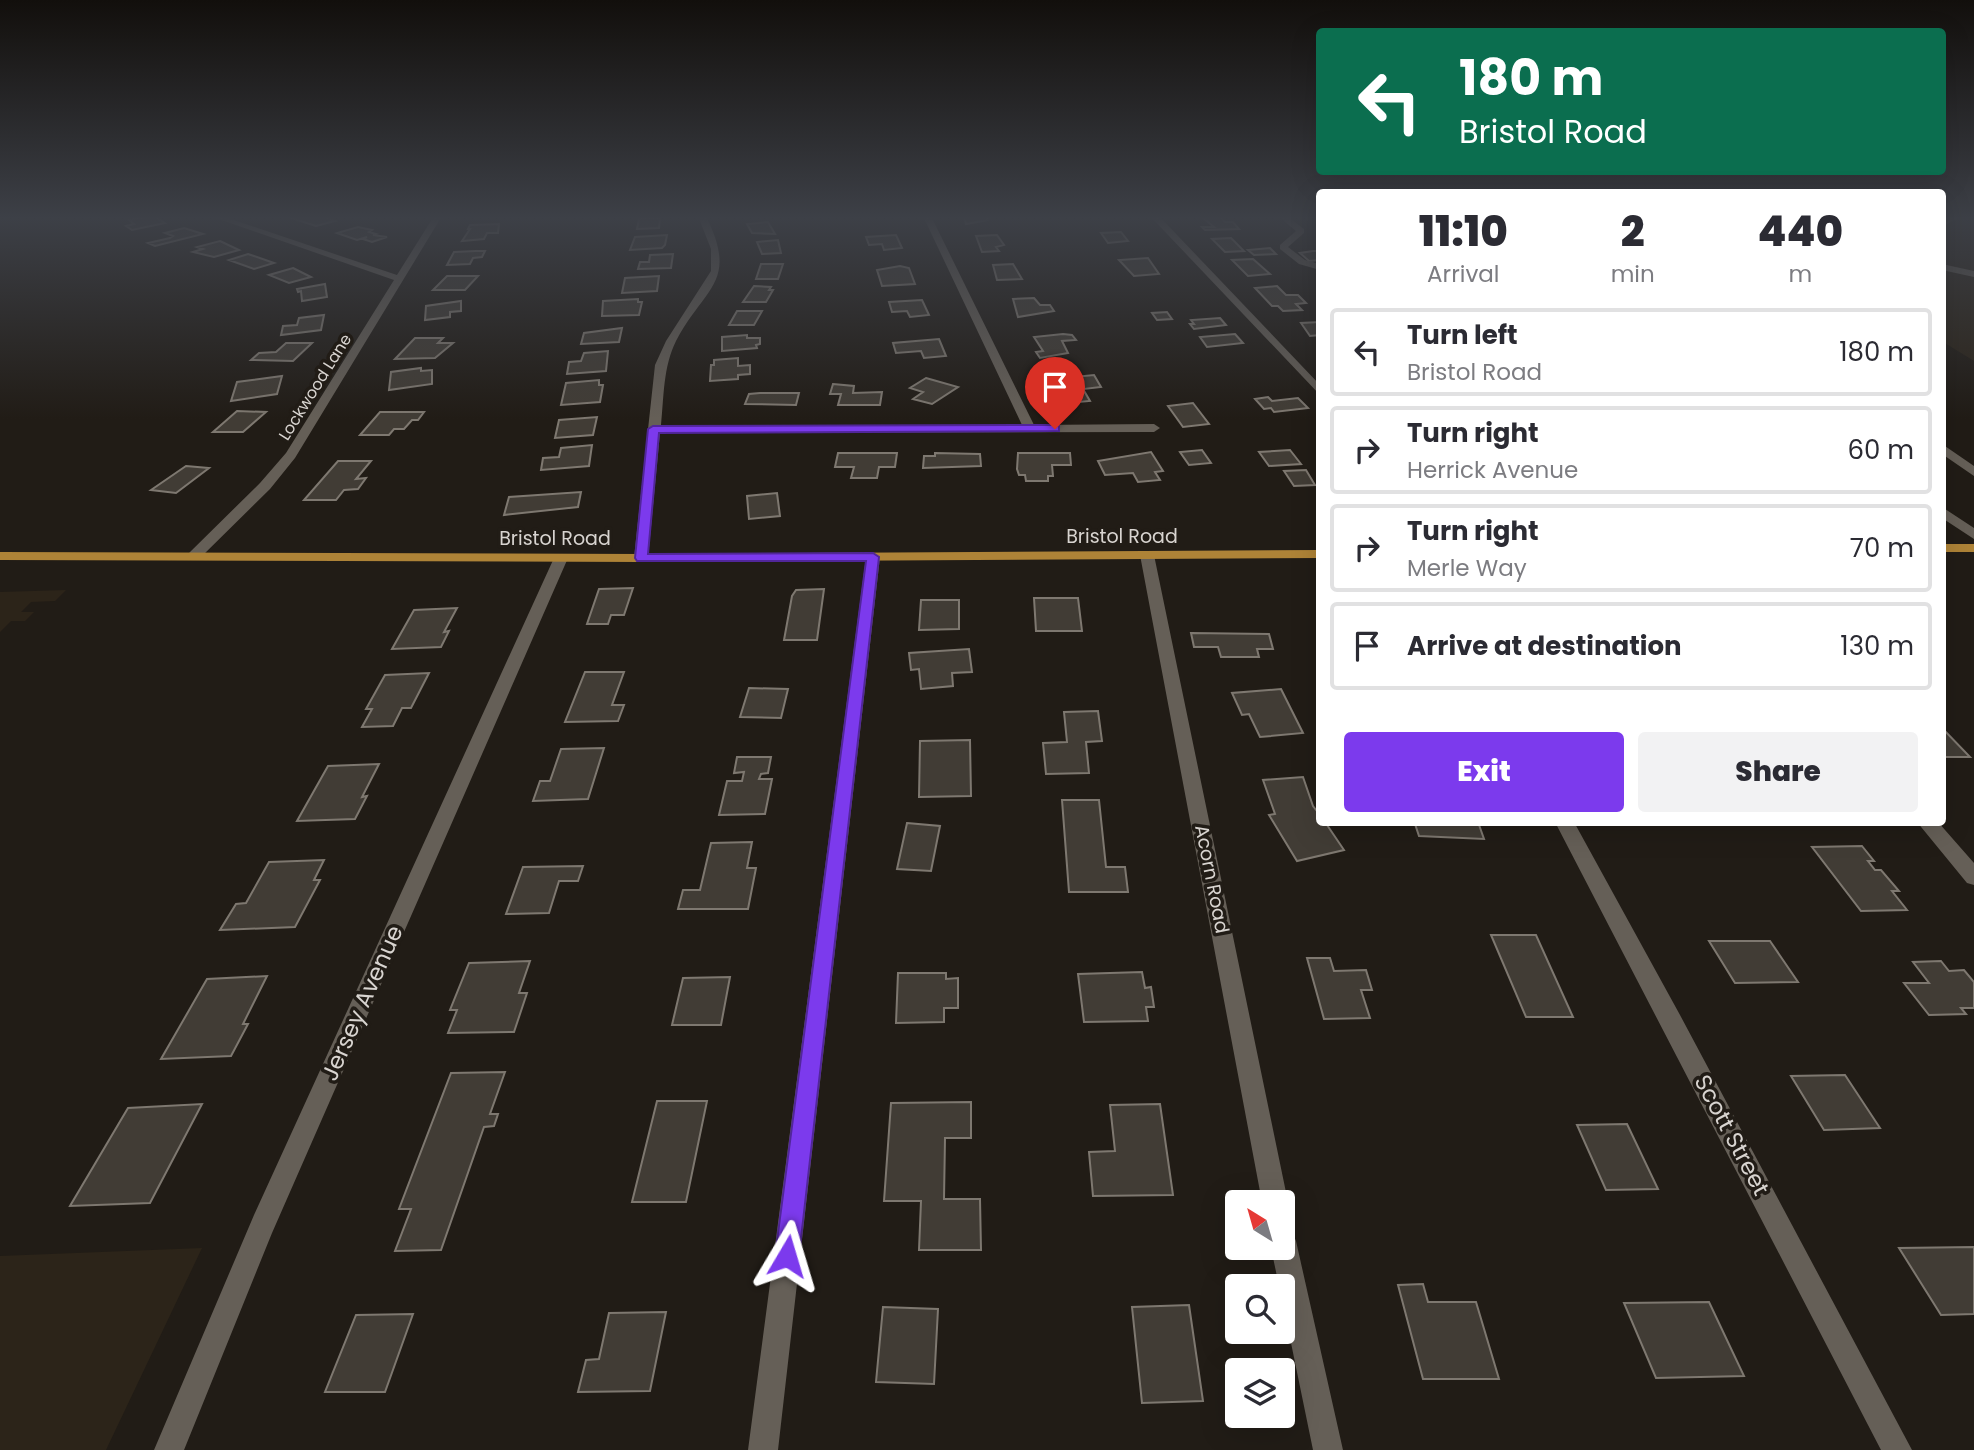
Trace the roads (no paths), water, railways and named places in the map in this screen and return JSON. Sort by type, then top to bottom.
[{"type":"main road","points":[[1946,548],[1974,548]]},
{"type":"main road","name":"Bristol Road","points":[[0,556],[641,558],[1316,554]]},
{"type":"street","name":"Lockwood Lane","points":[[194,556],[265,486],[291,455],[396,284]]},
{"type":"street","points":[[641,558],[653,429],[665,353],[708,284]]},
{"type":"street","points":[[960,284],[1030,429]]},
{"type":"street","points":[[1218,284],[1316,388]]},
{"type":"street","points":[[653,429],[1154,428]]},
{"type":"street","points":[[1949,458],[1974,472]]},
{"type":"street","points":[[1946,515],[1974,535]]},
{"type":"street","name":"Acorn Road","points":[[1147,555],[1273,1190]]},
{"type":"street","points":[[763,1450],[873,557]]},
{"type":"street","name":"Jersey Avenue","points":[[169,1450],[263,1224],[561,558]]},
{"type":"street","name":"Scott Street","points":[[1566,826],[1897,1450]]},
{"type":"street","points":[[1929,826],[1974,877]]},
{"type":"street","points":[[1287,1260],[1328,1450]]}]
